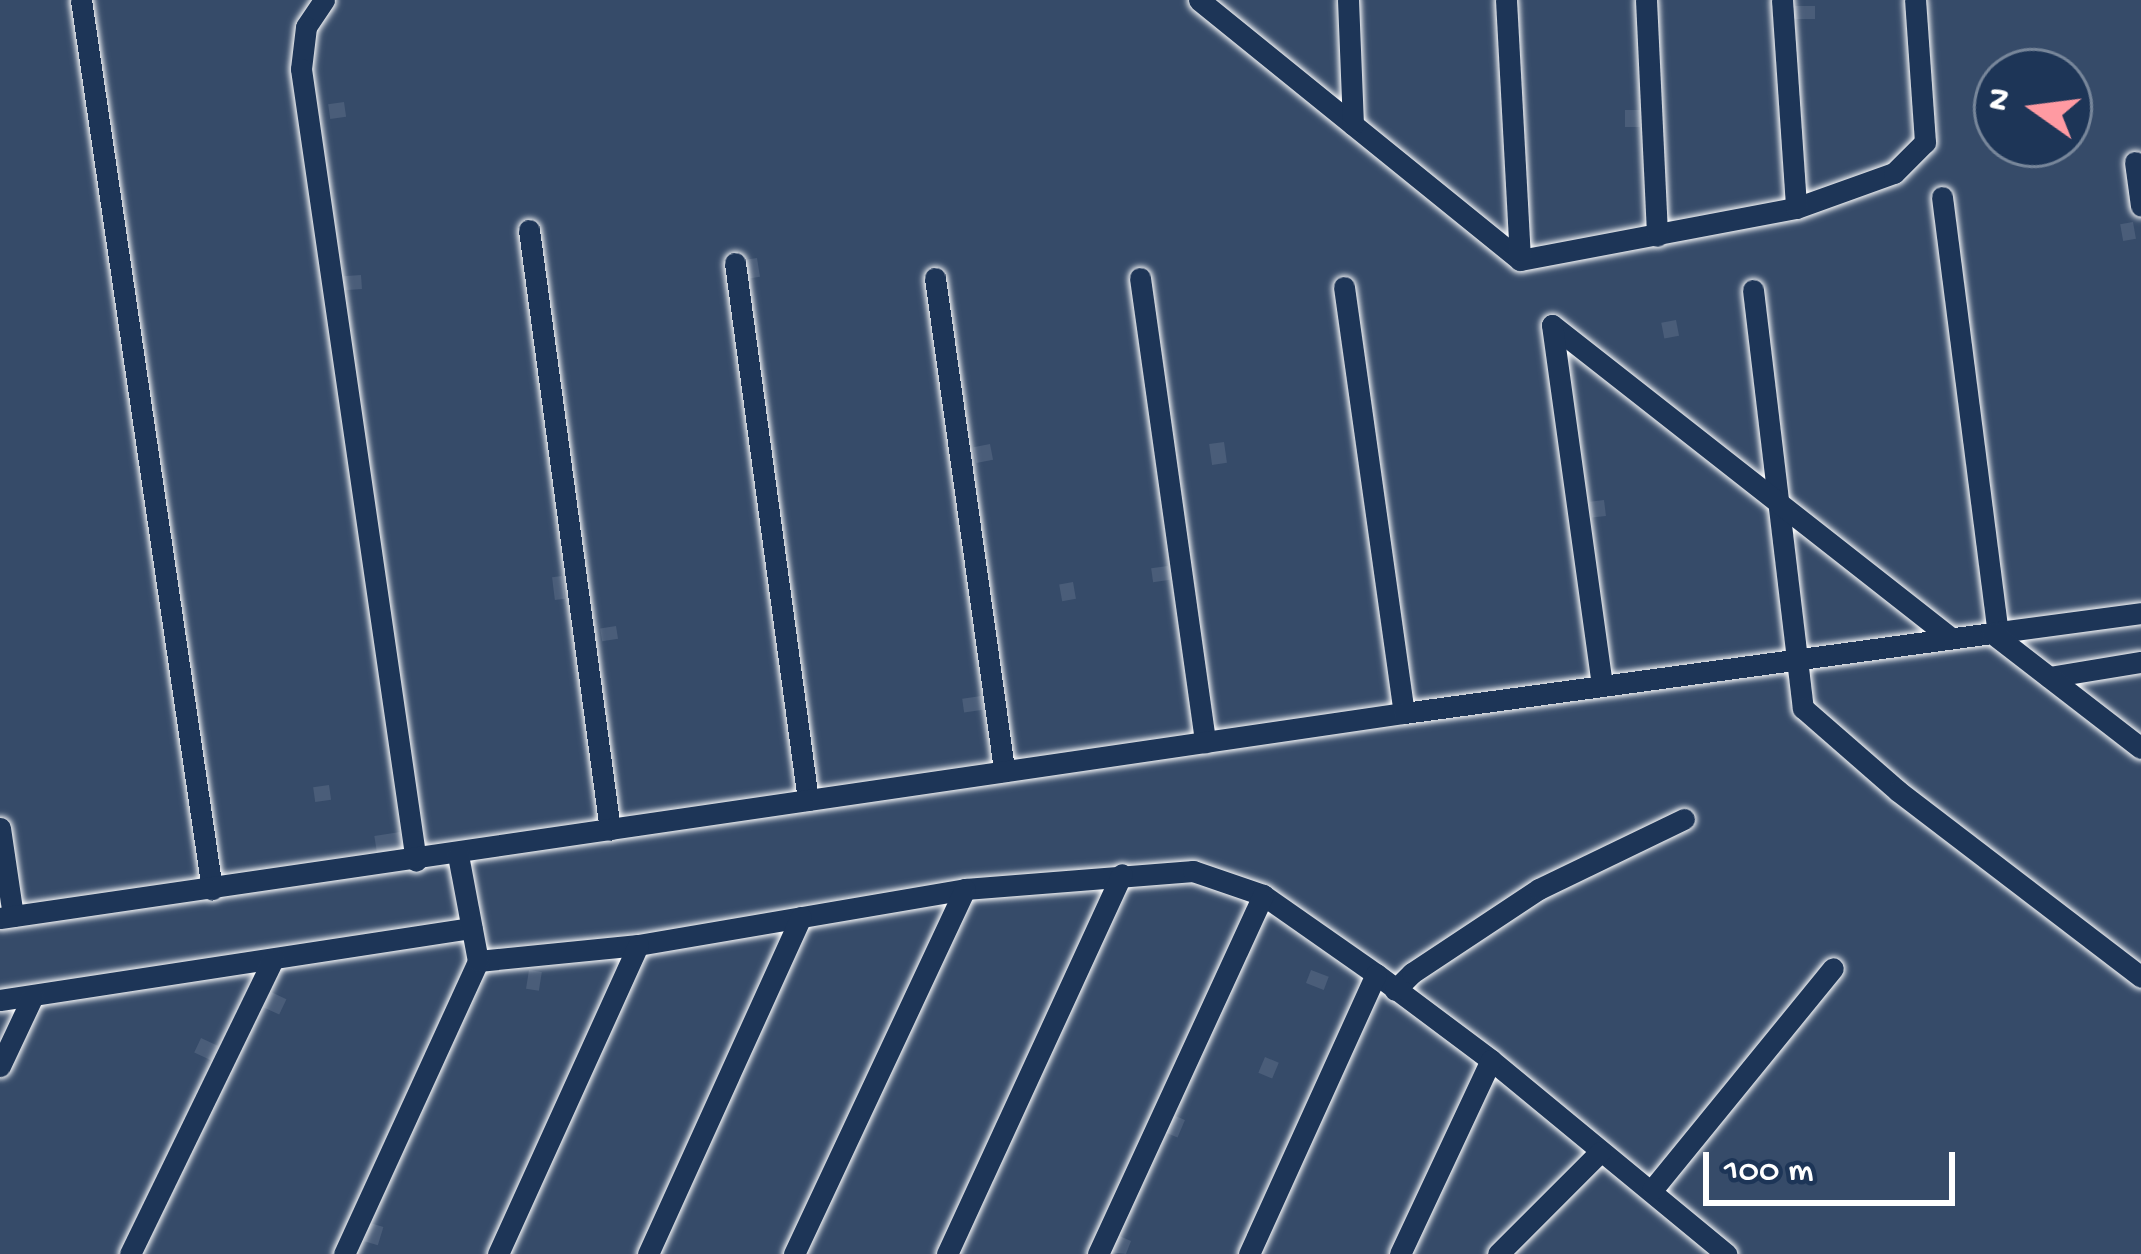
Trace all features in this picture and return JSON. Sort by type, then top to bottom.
[{"type":"lane","points":[[80,0],[212,889]]},
{"type":"lane","points":[[324,0],[306,27],[301,69],[416,861]]},
{"type":"lane","points":[[1348,0],[1353,125]]},
{"type":"lane","points":[[1506,0],[1520,260]]},
{"type":"lane","points":[[1646,0],[1657,236]]},
{"type":"lane","points":[[1782,0],[1796,208]]},
{"type":"lane","points":[[1205,3],[1520,260],[1796,208],[1894,173],[1925,142],[1915,0]]},
{"type":"lane","points":[[2135,162],[2141,206]]},
{"type":"lane","points":[[1942,197],[1995,633],[2141,748]]},
{"type":"lane","points":[[529,230],[610,830]]},
{"type":"lane","points":[[735,263],[808,800]]},
{"type":"lane","points":[[934,278],[1004,771]]},
{"type":"lane","points":[[1140,278],[1205,742]]},
{"type":"lane","points":[[1343,287],[1405,713]]},
{"type":"lane","points":[[1753,290],[1803,708],[1898,791],[2141,977]]},
{"type":"lane","points":[[1602,686],[1552,325],[1951,638]]},
{"type":"lane","points":[[0,828],[6,917],[458,855],[1405,713],[2141,613]]},
{"type":"lane","points":[[2049,677],[2141,662]]},
{"type":"lane","points":[[1396,989],[1412,973],[1539,889],[1684,819]]},
{"type":"lane","points":[[344,1254],[478,961],[458,855]]},
{"type":"lane","points":[[478,961],[638,945],[965,889],[1193,872],[1263,895],[1376,974],[1491,1060],[1726,1254]]},
{"type":"lane","points":[[947,1254],[1122,874]]},
{"type":"lane","points":[[794,1254],[965,889]]},
{"type":"lane","points":[[1097,1254],[1263,895]]},
{"type":"lane","points":[[647,1254],[801,917]]},
{"type":"lane","points":[[0,1000],[472,928]]},
{"type":"lane","points":[[498,1254],[638,945]]},
{"type":"lane","points":[[130,1254],[273,959]]},
{"type":"lane","points":[[1652,1190],[1833,968]]},
{"type":"lane","points":[[1249,1254],[1376,974]]},
{"type":"lane","points":[[0,1066],[33,997]]},
{"type":"lane","points":[[1400,1254],[1491,1060]]},
{"type":"lane","points":[[1498,1254],[1600,1152]]},
{"type":"shaded area","points":[[0,0],[2141,0],[2141,1254],[0,1254]]},
{"type":"building","points":[[1795,6],[1815,6],[1815,19],[1795,19]]},
{"type":"building","points":[[344,102],[346,117],[330,119],[328,104]]},
{"type":"building","points":[[1625,110],[1640,110],[1640,127],[1625,127]]},
{"type":"building","points":[[2133,222],[2136,239],[2123,241],[2120,224]]},
{"type":"building","points":[[757,258],[760,277],[744,279],[741,261]]},
{"type":"building","points":[[361,275],[362,289],[344,290],[343,276]]},
{"type":"building","points":[[1676,320],[1679,336],[1664,339],[1661,323]]},
{"type":"building","points":[[1224,442],[1227,463],[1212,465],[1209,444]]},
{"type":"building","points":[[990,444],[993,460],[976,463],[973,447]]},
{"type":"building","points":[[1604,500],[1606,516],[1592,518],[1590,502]]},
{"type":"building","points":[[1168,566],[1170,580],[1153,582],[1151,568]]},
{"type":"building","points":[[562,576],[565,599],[555,600],[552,577]]},
{"type":"building","points":[[1073,582],[1076,599],[1062,601],[1059,584]]},
{"type":"building","points":[[616,626],[618,639],[602,641],[600,629]]},
{"type":"building","points":[[981,696],[983,710],[964,713],[962,699]]},
{"type":"building","points":[[329,785],[331,800],[315,802],[313,787]]},
{"type":"building","points":[[400,832],[403,851],[377,855],[374,836]]},
{"type":"building","points":[[529,970],[542,972],[539,991],[526,989]]},
{"type":"building","points":[[1311,970],[1329,977],[1324,990],[1306,983]]},
{"type":"building","points":[[271,992],[286,999],[279,1015],[264,1007]]},
{"type":"building","points":[[201,1038],[218,1046],[211,1061],[194,1053]]},
{"type":"building","points":[[1265,1057],[1279,1063],[1272,1079],[1258,1073]]},
{"type":"building","points":[[1173,1115],[1185,1120],[1178,1138],[1166,1132]]},
{"type":"building","points":[[370,1223],[383,1227],[378,1245],[364,1241]]},
{"type":"building","points":[[1117,1235],[1131,1241],[1126,1254],[1110,1252]]}]
